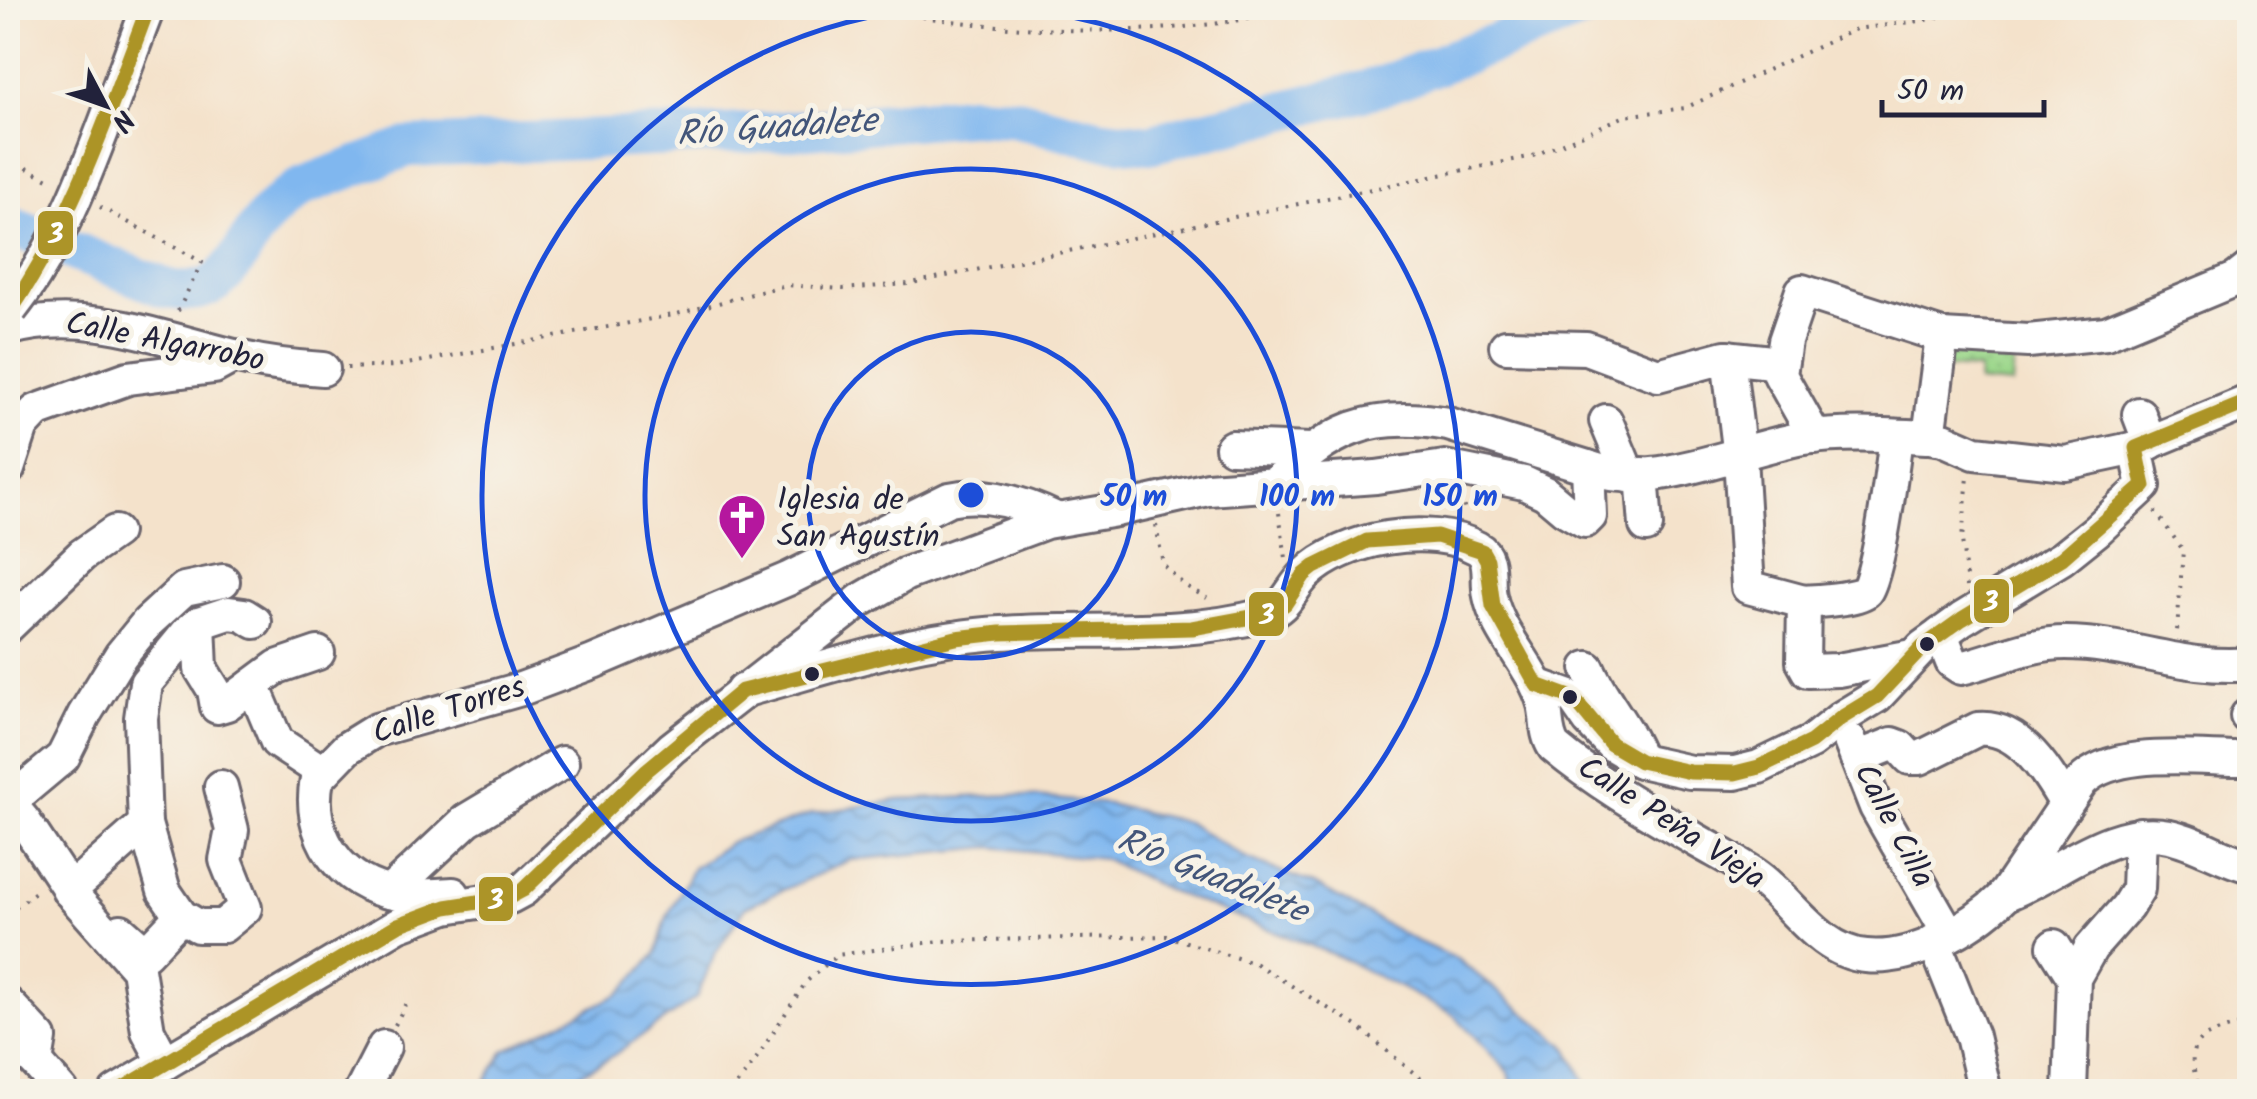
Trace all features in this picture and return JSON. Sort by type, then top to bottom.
[{"type":"street","points":[[9,317],[58,231],[148,8]]},
{"type":"street","points":[[1815,437],[1783,385],[1781,364],[1802,291],[1942,336],[2028,341],[2094,336],[2236,279],[2250,268]]},
{"type":"street","name":"Calle Algarrobo","points":[[9,317],[79,322],[148,334],[234,356],[322,369]]},
{"type":"street","points":[[1728,357],[1740,456],[1748,587],[1804,602],[1860,595],[1868,589],[1942,336]]},
{"type":"street","points":[[1506,346],[1586,348],[1658,375],[1728,357],[1781,364]]},
{"type":"street","points":[[8,469],[22,426],[36,411],[128,378],[214,367],[234,356]]},
{"type":"street","points":[[1274,483],[1332,436],[1359,426],[1422,420],[1588,467],[1635,475],[1740,456],[1815,437],[1943,439],[1972,452],[2065,463],[2250,401]]},
{"type":"street","points":[[1606,422],[1635,475],[1646,526]]},
{"type":"street","points":[[1537,685],[1573,698],[1588,721],[1611,744],[1640,760],[1690,772],[1748,770],[1802,747],[1877,696],[1913,656],[1940,634],[2070,552],[2144,486],[2142,435]]},
{"type":"street","points":[[1232,447],[1256,451],[1310,450]]},
{"type":"street","points":[[116,1092],[398,926],[446,907],[510,897],[538,879],[627,789],[742,691],[888,582],[1056,518],[1116,510],[1208,489],[1274,483],[1454,468],[1524,483],[1586,520],[1590,516],[1588,467]]},
{"type":"street","name":"Calle Torres","points":[[322,771],[347,748],[376,730],[521,689],[660,634],[788,579],[948,499],[961,496],[1004,500],[1026,504],[1056,518]]},
{"type":"street","points":[[8,626],[82,555],[116,532]]},
{"type":"street","points":[[742,691],[956,638],[1019,632],[1170,630],[1220,624],[1280,608],[1304,575],[1355,546],[1377,539],[1437,536],[1478,548]]},
{"type":"street","name":"Calle Peña Vieja","points":[[1478,548],[1488,560],[1493,606],[1537,685],[1547,734],[1554,747],[1650,813],[1758,878],[1838,947],[1854,954],[1879,956],[1941,937],[1988,910],[2004,896]]},
{"type":"street","points":[[165,1063],[148,1031],[138,969],[64,883],[8,803],[63,757],[121,655],[152,618],[184,589],[223,582]]},
{"type":"street","points":[[1804,602],[1803,662],[1808,671],[1838,670],[1913,656]]},
{"type":"street","points":[[220,786],[232,830],[226,860],[245,908],[223,926],[190,921],[164,891],[145,824],[141,718],[144,688],[199,623],[229,613],[244,615],[255,622]]},
{"type":"street","points":[[152,618],[148,661],[152,677]]},
{"type":"street","points":[[199,623],[200,669],[214,690],[217,707],[227,704],[277,667],[318,653]]},
{"type":"street","points":[[1940,634],[1952,662],[1960,668],[2055,643],[2084,644],[2207,666],[2250,664]]},
{"type":"street","points":[[1588,668],[1630,736],[1640,760]]},
{"type":"street","points":[[253,686],[277,742],[322,771],[315,787],[318,818],[329,853],[344,870],[390,892],[477,894],[491,900]]},
{"type":"street","name":"Calle Cilla","points":[[1840,718],[1876,807],[1941,937],[1986,1092]]},
{"type":"street","points":[[1857,758],[1892,744],[1910,758],[1920,758],[1978,729],[1988,728],[2005,735],[2043,764],[2066,804]]},
{"type":"street","points":[[2004,896],[2088,775],[2110,764],[2144,760],[2250,759]]},
{"type":"street","points":[[390,892],[467,820],[562,762]]},
{"type":"street","points":[[64,883],[145,824]]},
{"type":"street","points":[[2004,896],[2112,841],[2140,834],[2192,842],[2243,870]]},
{"type":"street","points":[[2070,1092],[2074,978],[2083,960],[2138,889],[2140,834]]},
{"type":"street","points":[[103,928],[110,921],[146,953],[190,921]]},
{"type":"street","points":[[2054,946],[2074,978]]},
{"type":"street","points":[[8,1004],[40,1038],[36,1062]]},
{"type":"street","points":[[8,1036],[62,1092]]},
{"type":"street","points":[[362,1092],[384,1047]]},
{"type":"path","points":[[871,8],[1011,28],[1148,28],[1242,22],[1298,8]]},
{"type":"path","points":[[322,369],[396,366],[674,314],[786,285],[844,290],[908,284],[1533,156],[1625,116],[1684,108],[1856,29],[1926,20],[1974,8]]},
{"type":"path","points":[[8,158],[57,183]]},
{"type":"path","points":[[89,201],[202,262],[178,311]]},
{"type":"path","points":[[1972,452],[1962,523],[1962,558],[1966,584],[1978,609]]},
{"type":"path","points":[[1454,468],[1478,548]]},
{"type":"path","points":[[1274,483],[1287,564],[1304,575]]},
{"type":"path","points":[[2144,486],[2184,557],[2174,661]]},
{"type":"path","points":[[1152,501],[1163,564],[1184,585],[1210,600],[1220,624]]},
{"type":"path","points":[[8,914],[64,883]]},
{"type":"path","points":[[730,1092],[752,1066],[806,982],[837,955],[940,941],[1167,936],[1256,964],[1357,1026],[1436,1092]]},
{"type":"path","points":[[2201,1092],[2190,1057],[2195,1046],[2203,1037],[2250,1022]]},
{"type":"green space","points":[[1948,344],[2015,348],[2012,385],[1978,382],[1979,370],[1946,368]]},
{"type":"water","points":[[1013,795],[1108,804],[1186,822],[1247,859],[1315,885],[1412,939],[1459,960],[1566,1046],[1590,1091],[1514,1091],[1509,1073],[1454,1015],[1337,956],[1170,891],[1104,859],[991,847],[850,860],[745,907],[715,954],[696,998],[608,1059],[548,1091],[480,1091],[504,1051],[619,994],[656,954],[666,919],[693,868],[731,842],[811,814],[898,800]]},
{"type":"waterway","name":"Río Guadalete","points":[[8,225],[165,288],[200,289],[224,275],[265,218],[297,190],[408,147],[772,132],[970,115],[1013,117],[1097,138],[1149,144],[1379,87],[1587,8]]},
{"type":"transit line","name":"3","points":[[8,314],[70,204],[148,8]]},
{"type":"transit line","name":"3","points":[[117,1092],[398,925],[446,907],[510,897],[523,890],[647,770],[742,691],[956,638],[1000,633],[1192,628],[1268,614],[1285,604],[1314,567],[1367,541],[1437,536],[1482,551],[1487,560],[1493,606],[1537,685],[1573,698],[1611,744],[1640,761],[1690,772],[1735,773],[1759,767],[1811,742],[1877,696],[1923,647],[2062,558],[2144,486],[2136,448],[2250,401]]},
{"type":"place","name":"Iglesia de San Agustín","points":[[742,560]]}]
